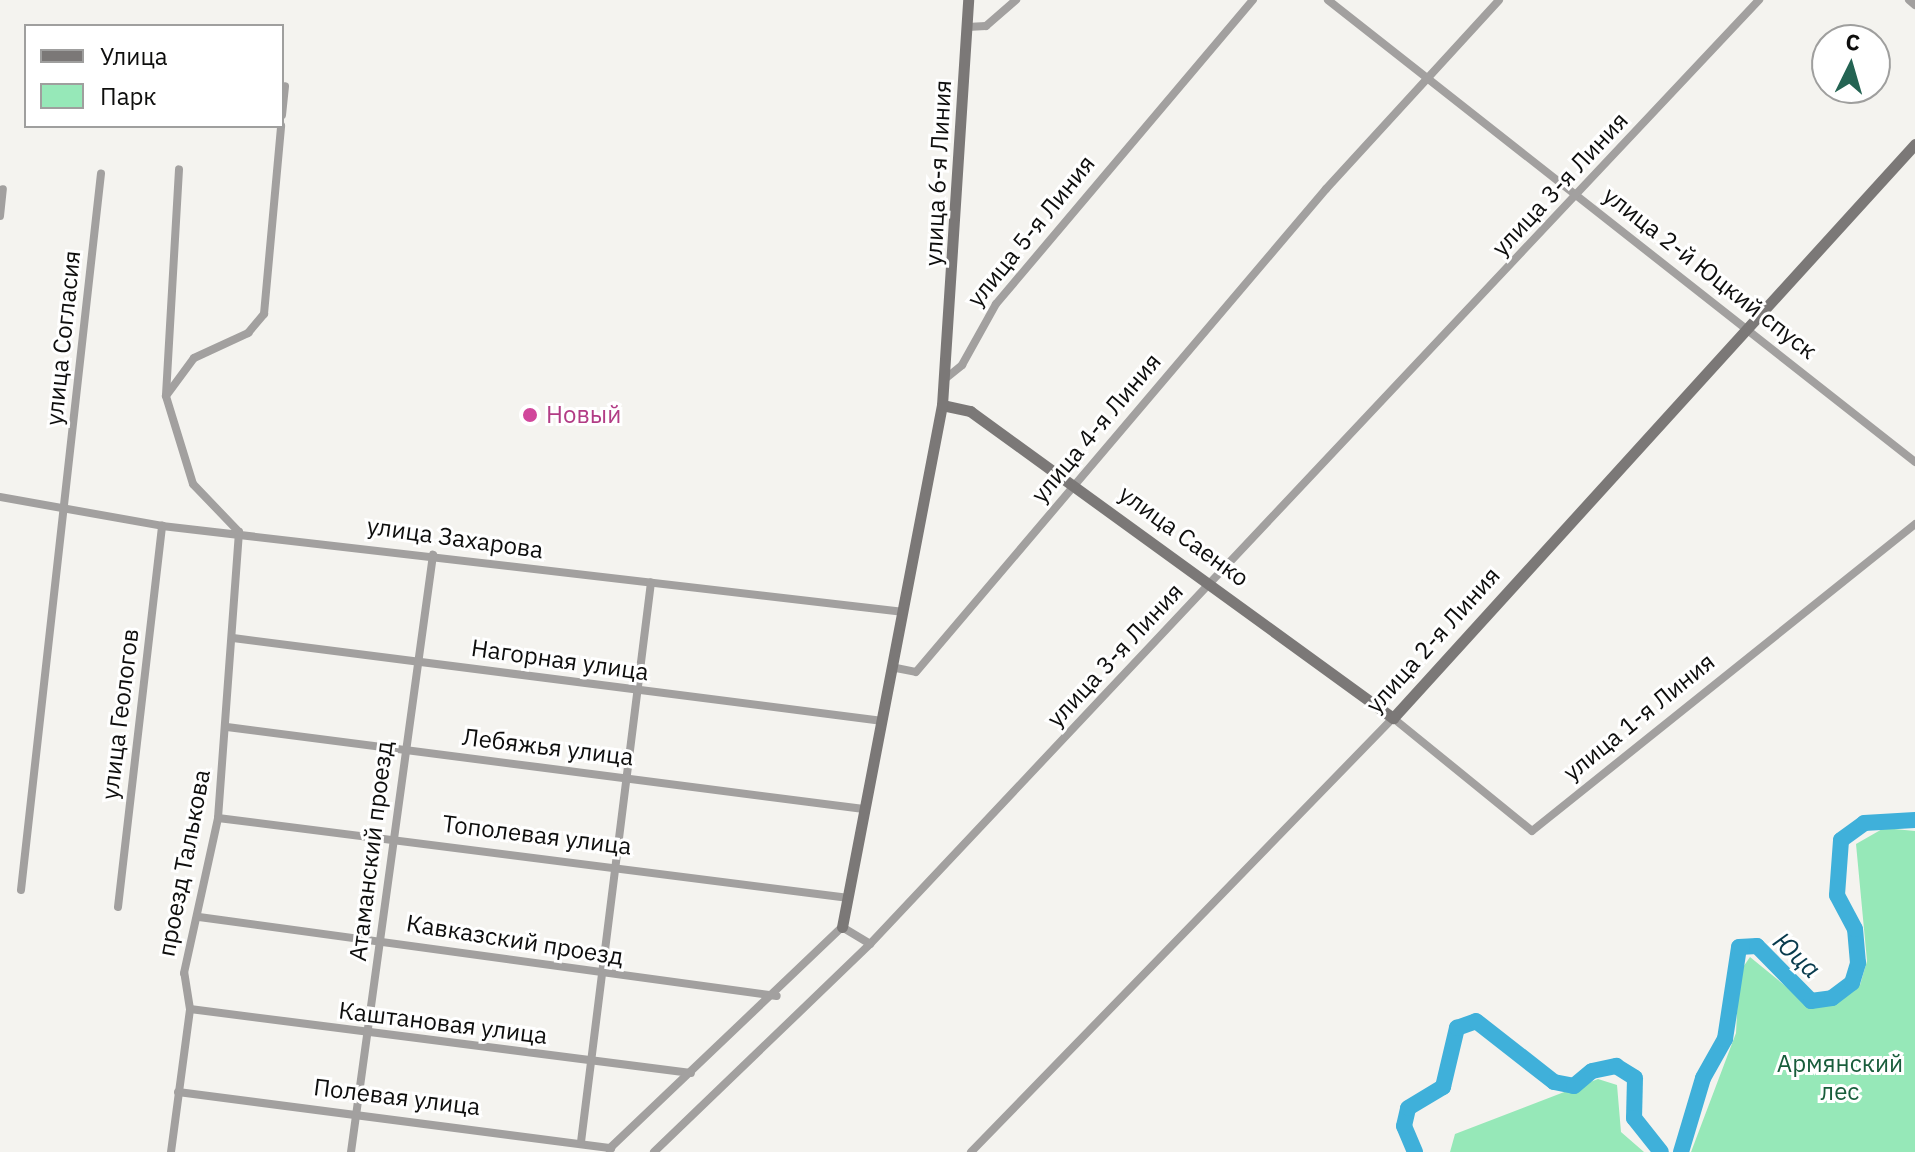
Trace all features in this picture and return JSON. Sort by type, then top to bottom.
[{"type":"street","name":"улица 6-я Линия","points":[[945,379],[968,0]]},
{"type":"street","points":[[967,27],[986,26],[1016,0]]},
{"type":"street","name":"улица 5-я Линия","points":[[945,379],[962,365],[996,304],[1253,0]]},
{"type":"street","name":"улица 2-й Юцкий спуск","points":[[1328,0],[1915,462]]},
{"type":"street","name":"улица 4-я Линия","points":[[896,668],[916,672],[1326,189],[1430,81],[1499,0]]},
{"type":"street","name":"улица 3-я Линия","points":[[654,1152],[870,944],[1759,0]]},
{"type":"street","points":[[1909,0],[1915,5]]},
{"type":"street","points":[[284,96],[285,86]]},
{"type":"street","points":[[166,396],[194,358],[248,333],[264,314],[281,128]]},
{"type":"street","name":"улица 2-я Линия","points":[[971,1152],[1393,718],[1915,144]]},
{"type":"street","points":[[179,169],[166,396],[193,484],[239,532]]},
{"type":"street","name":"улица Согласия","points":[[21,890],[101,173]]},
{"type":"street","points":[[0,216],[3,189]]},
{"type":"street","points":[[608,1150],[777,996],[842,927],[864,809],[896,668],[945,379]]},
{"type":"street","name":"улица Саенко","points":[[942,405],[970,411],[1210,582],[1393,718]]},
{"type":"street","name":"улица Захарова","points":[[0,497],[162,526],[239,532],[905,612]]},
{"type":"street","name":"улица 1-я Линия","points":[[1393,718],[1532,831],[1915,524]]},
{"type":"street","name":"улица Геологов","points":[[118,907],[162,526]]},
{"type":"street","name":"проезд Талькова","points":[[171,1152],[190,1009],[184,973],[199,917],[218,818],[239,532]]},
{"type":"street","name":"Атаманский проезд","points":[[351,1152],[382,939],[403,749],[433,555]]},
{"type":"street","points":[[581,1142],[592,1062],[599,974],[619,865],[651,582]]},
{"type":"street","name":"Нагорная улица","points":[[233,638],[883,721]]},
{"type":"street","name":"Лебяжья улица","points":[[227,727],[864,809]]},
{"type":"street","name":"Тополевая улица","points":[[218,818],[619,865],[849,898]]},
{"type":"street","name":"Кавказский проезд","points":[[199,917],[382,939],[599,974],[777,996]]},
{"type":"street","points":[[842,927],[870,944]]},
{"type":"street","name":"Каштановая улица","points":[[190,1009],[691,1073]]},
{"type":"street","name":"Полевая улица","points":[[178,1092],[357,1111],[581,1142],[608,1150]]},
{"type":"green space","name":"Армянский лес","points":[[1884,828],[1915,831],[1915,1152],[1691,1152],[1736,1033],[1739,973],[1750,957],[1811,1007],[1836,1003],[1860,985],[1867,961],[1856,844]]},
{"type":"green space","points":[[1598,1079],[1617,1085],[1621,1132],[1644,1152],[1450,1152],[1455,1134]]},
{"type":"waterway","name":"Юца","points":[[1681,1152],[1703,1078],[1725,1039],[1739,947],[1757,946],[1811,1001],[1832,998],[1852,983],[1858,963],[1855,929],[1837,895],[1841,840],[1864,823],[1915,820]]},
{"type":"waterway","name":"Юца","points":[[1415,1152],[1404,1126],[1408,1108],[1443,1087],[1457,1028],[1476,1021],[1554,1082],[1574,1086],[1592,1071],[1616,1066],[1635,1078],[1634,1118],[1661,1152]]},
{"type":"place","name":"Новый","points":[[530,415]]}]
